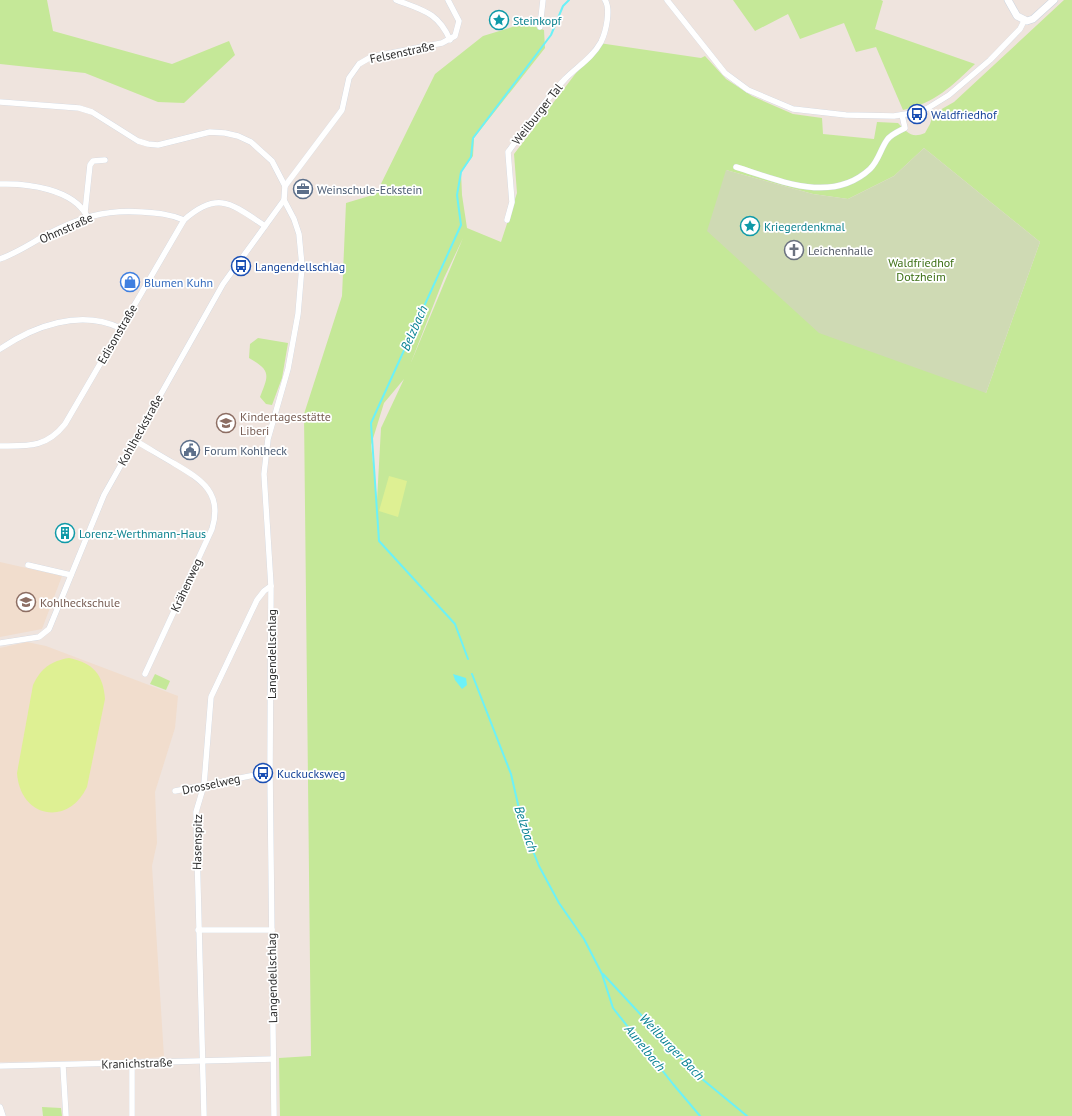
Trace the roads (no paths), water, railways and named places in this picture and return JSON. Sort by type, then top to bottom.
[{"type":"street","points":[[396,0],[418,8],[438,20],[444,26],[450,40]]},
{"type":"street","name":"Felsenstraße","points":[[284,186],[342,110],[350,78],[359,64],[371,57],[442,43],[450,40],[458,30],[459,21],[448,0]]},
{"type":"street","points":[[540,27],[543,0]]},
{"type":"street","name":"Weilburger Tal","points":[[507,220],[512,202],[508,152],[565,79],[586,62],[602,41],[607,21],[607,3],[605,0]]},
{"type":"street","points":[[667,0],[725,73],[748,90],[793,109],[862,116],[902,115],[928,108],[949,95],[990,60],[1020,29],[1024,21]]},
{"type":"street","points":[[1008,0],[1017,16],[1024,21],[1033,19],[1054,0]]},
{"type":"street","points":[[0,102],[79,108],[92,112],[138,141],[148,144],[158,144],[210,132],[238,136],[251,142],[263,151],[280,173],[284,186],[284,200]]},
{"type":"street","points":[[736,167],[800,186],[830,189],[853,180],[868,171],[877,162],[887,139],[905,128],[902,115]]},
{"type":"street","points":[[86,214],[90,165],[92,161],[105,160]]},
{"type":"street","points":[[0,184],[29,185],[48,190],[76,203],[86,214]]},
{"type":"street","name":"Kohlheckstraße","points":[[0,643],[39,637],[45,634],[49,629],[104,495],[134,440],[223,284],[284,200]]},
{"type":"street","name":"Langendellschlag","points":[[274,1116],[270,772],[271,586],[264,474],[265,458],[271,426],[282,393],[293,346],[302,266],[299,234],[294,219],[284,200]]},
{"type":"street","name":"Edisonstraße","points":[[0,446],[32,446],[43,443],[58,432],[65,424],[184,220],[203,205],[215,202],[228,204],[239,209],[265,226]]},
{"type":"street","name":"Ohmstraße","points":[[0,259],[14,254],[86,214],[133,211],[164,214],[184,220]]},
{"type":"street","points":[[0,349],[24,334],[54,323],[88,320],[104,322],[120,328]]},
{"type":"street","name":"Krähenweg","points":[[134,440],[198,478],[212,496],[216,511],[212,529],[145,674]]},
{"type":"street","points":[[28,565],[71,575]]},
{"type":"street","name":"Hasenspitz","points":[[204,1116],[204,1061],[198,930],[195,824],[196,812],[204,785],[211,697],[257,600],[264,591],[271,586]]},
{"type":"street","name":"Drosselweg","points":[[175,791],[270,772]]},
{"type":"street","points":[[198,930],[272,930]]},
{"type":"street","name":"Kranichstraße","points":[[0,1066],[63,1066],[273,1059]]},
{"type":"street","points":[[132,1064],[132,1116]]},
{"type":"street","points":[[63,1066],[66,1116]]},
{"type":"street","points":[[0,1107],[3,1116]]},
{"type":"water","points":[[453,674],[466,678],[467,685],[462,689],[455,680]]},
{"type":"waterway","name":"Belzbach","points":[[468,659],[455,624],[379,541],[371,423],[461,225],[457,195],[461,172],[471,157],[473,138],[551,35],[563,6],[569,0]]},
{"type":"waterway","name":"Belzbach","points":[[472,674],[511,774],[523,826],[539,866],[559,903],[584,939],[602,974],[613,1008],[700,1116]]},
{"type":"waterway","name":"Weilburger Bach","points":[[603,974],[696,1074],[747,1116]]},
{"type":"place","name":"Steinkopf","points":[[499,20]]},
{"type":"place","name":"Waldfriedhof","points":[[917,114]]},
{"type":"place","name":"Weinschule-Eckstein","points":[[303,189]]},
{"type":"place","name":"Kriegerdenkmal","points":[[750,226]]},
{"type":"place","name":"Leichenhalle","points":[[794,250]]},
{"type":"place","name":"Langendellschlag","points":[[241,266]]},
{"type":"place","name":"Blumen Kuhn","points":[[130,282]]},
{"type":"place","name":"Kindertagesstätte Liberi","points":[[226,423]]},
{"type":"place","name":"Forum Kohlheck","points":[[190,450]]},
{"type":"place","name":"Lorenz-Werthmann-Haus","points":[[65,533]]},
{"type":"place","name":"Kohlheckschule","points":[[26,602]]},
{"type":"place","name":"Kuckucksweg","points":[[263,773]]},
{"type":"park label","name":"Waldfriedhof Dotzheim","points":[[921,269]]},
{"type":"water label","name":"Aunelbach","points":[[645,1048]]}]
